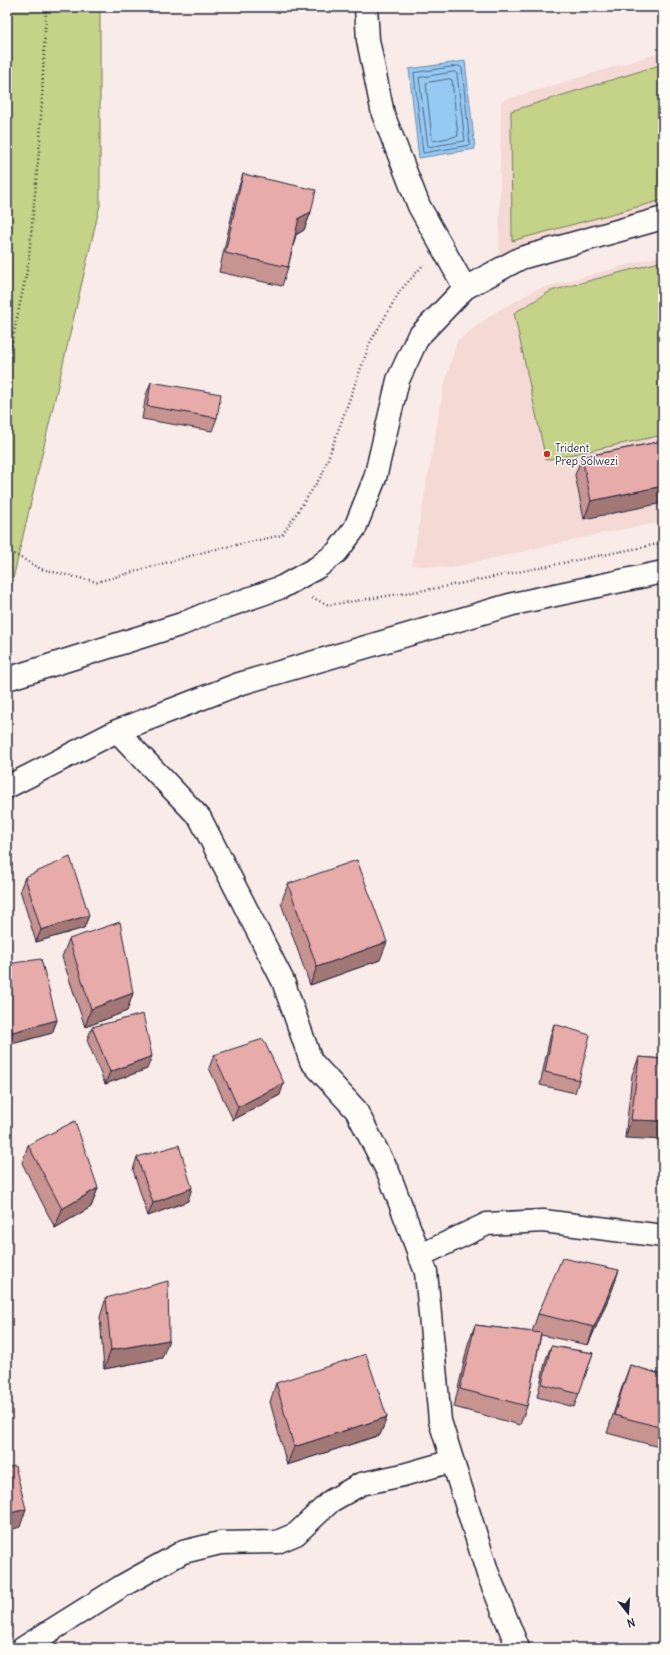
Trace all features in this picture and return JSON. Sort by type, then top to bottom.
[{"type":"street","points":[[366,7],[368,40],[383,114],[418,206],[465,288]]},
{"type":"street","points":[[7,679],[182,624],[208,613],[282,587],[318,567],[337,552],[355,528],[376,478],[398,380],[418,336],[465,288],[521,258],[663,218]]},
{"type":"street","points":[[7,787],[117,731],[239,684],[513,604],[663,572]]},
{"type":"street","points":[[117,731],[200,818],[283,981],[312,1061],[356,1110],[389,1174],[426,1272],[440,1421],[488,1574],[518,1648]]},
{"type":"street","points":[[420,1256],[487,1224],[543,1221],[663,1236]]},
{"type":"street","points":[[23,1648],[122,1586],[183,1552],[220,1543],[277,1542],[296,1534],[331,1501],[361,1484],[403,1475],[452,1461]]},
{"type":"path","points":[[7,365],[28,266],[40,141],[46,7]]},
{"type":"path","points":[[7,550],[40,568],[96,582],[208,551],[282,535],[322,475],[370,343],[400,291],[425,262],[444,250]]},
{"type":"path","points":[[282,587],[329,605],[438,588],[663,543]]},
{"type":"shaded area","points":[[663,52],[663,209],[499,256],[501,101]]},
{"type":"shaded area","name":"Trident Prep Solwezi","points":[[663,255],[663,522],[609,532],[450,568],[412,565],[444,386],[457,341],[491,315],[535,290]]},
{"type":"green space","points":[[7,7],[100,7],[100,205],[10,592],[7,594]]},
{"type":"green space","points":[[663,64],[663,200],[512,241],[511,111]]},
{"type":"green space","points":[[663,261],[663,435],[546,460],[514,313],[551,291]]},
{"type":"water","points":[[465,61],[475,149],[419,158],[409,69]]},
{"type":"building","points":[[243,174],[316,190],[311,212],[299,218],[288,267],[225,253]]},
{"type":"building","points":[[151,382],[221,394],[217,418],[147,406]]},
{"type":"building","points":[[663,441],[663,486],[591,501],[582,457]]},
{"type":"building","points":[[70,857],[89,915],[41,930],[25,877]]},
{"type":"building","points":[[357,860],[387,942],[317,967],[288,884]]},
{"type":"building","points":[[120,922],[133,993],[91,1009],[69,939]]},
{"type":"building","points":[[41,959],[57,1020],[13,1032],[7,1015],[7,964]]},
{"type":"building","points":[[143,1014],[152,1056],[110,1072],[92,1027]]},
{"type":"building","points":[[554,1024],[590,1035],[579,1080],[545,1072]]},
{"type":"building","points":[[263,1039],[284,1083],[238,1107],[214,1055]]},
{"type":"building","points":[[639,1057],[663,1059],[663,1121],[631,1120]]},
{"type":"building","points":[[75,1121],[98,1188],[62,1209],[28,1145]]},
{"type":"building","points":[[179,1145],[192,1188],[153,1203],[137,1157]]},
{"type":"building","points":[[562,1258],[619,1270],[594,1327],[538,1314]]},
{"type":"building","points":[[168,1281],[169,1340],[111,1350],[106,1298]]},
{"type":"building","points":[[475,1325],[541,1333],[527,1406],[460,1389]]},
{"type":"building","points":[[551,1346],[593,1353],[579,1394],[542,1384]]},
{"type":"building","points":[[366,1354],[387,1417],[294,1447],[276,1383]]},
{"type":"building","points":[[630,1365],[663,1375],[663,1428],[614,1415]]},
{"type":"building","points":[[15,1466],[26,1509],[7,1514],[7,1468]]},
{"type":"place","name":"Trident Prep Solwezi","points":[[547,454]]}]
